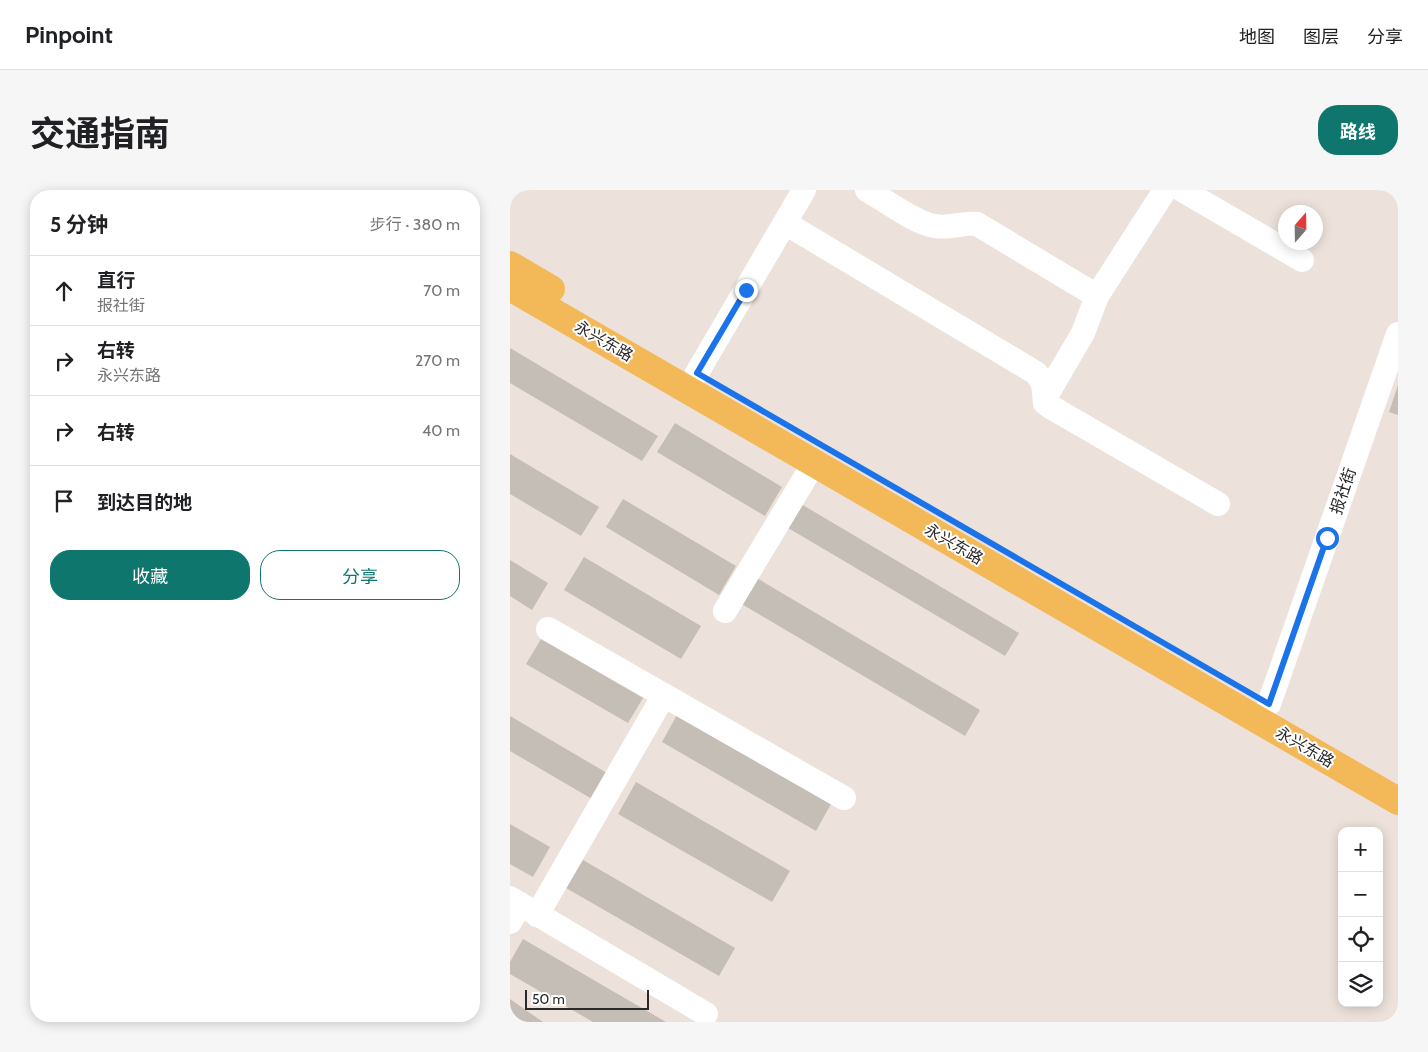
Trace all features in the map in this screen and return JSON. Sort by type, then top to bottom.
[{"type":"main road","name":"永兴东路","points":[[510,265],[1398,779]]},
{"type":"main road","name":"永兴东路","points":[[512,294],[814,463],[1398,801]]},
{"type":"street","points":[[697,373],[804,190]]},
{"type":"street","points":[[867,190],[925,224],[936,227],[956,226],[968,222],[977,224],[1097,296]]},
{"type":"street","points":[[1045,398],[1083,333],[1097,296],[1164,190]]},
{"type":"street","points":[[1182,190],[1302,260]]},
{"type":"street","points":[[785,223],[1036,372],[1043,383],[1045,398],[1049,406],[1218,504]]},
{"type":"street","name":"报社街","points":[[1269,704],[1398,334]]},
{"type":"street","points":[[726,611],[814,463]]},
{"type":"street","points":[[548,629],[844,798]]},
{"type":"street","points":[[664,695],[519,910],[706,1014]]},
{"type":"building","points":[[510,348],[658,436],[642,461],[510,383]]},
{"type":"building","points":[[1398,385],[1398,415],[1389,412]]},
{"type":"building","points":[[675,423],[782,487],[765,516],[657,452]]},
{"type":"building","points":[[510,454],[599,507],[581,536],[510,494]]},
{"type":"building","points":[[623,499],[736,566],[719,595],[606,527]]},
{"type":"building","points":[[796,501],[1019,633],[1005,656],[783,525]]},
{"type":"building","points":[[584,557],[701,626],[681,659],[564,590]]},
{"type":"building","points":[[510,560],[548,583],[532,610],[510,596]]},
{"type":"building","points":[[755,577],[980,710],[965,736],[740,603]]},
{"type":"building","points":[[541,639],[643,698],[628,723],[526,664]]},
{"type":"building","points":[[678,713],[832,802],[816,831],[662,742]]},
{"type":"building","points":[[510,716],[607,773],[592,799],[510,751]]},
{"type":"building","points":[[636,782],[790,871],[772,902],[618,814]]},
{"type":"building","points":[[510,824],[550,847],[533,877],[510,864]]},
{"type":"building","points":[[583,860],[735,948],[719,976],[566,888]]},
{"type":"building","points":[[523,939],[666,1022],[593,1022],[510,974],[510,962]]},
{"type":"building","points":[[510,999],[543,1022],[510,1022]]},
{"type":"route","points":[[746,290],[697,373],[1269,704],[1327,538]]}]
